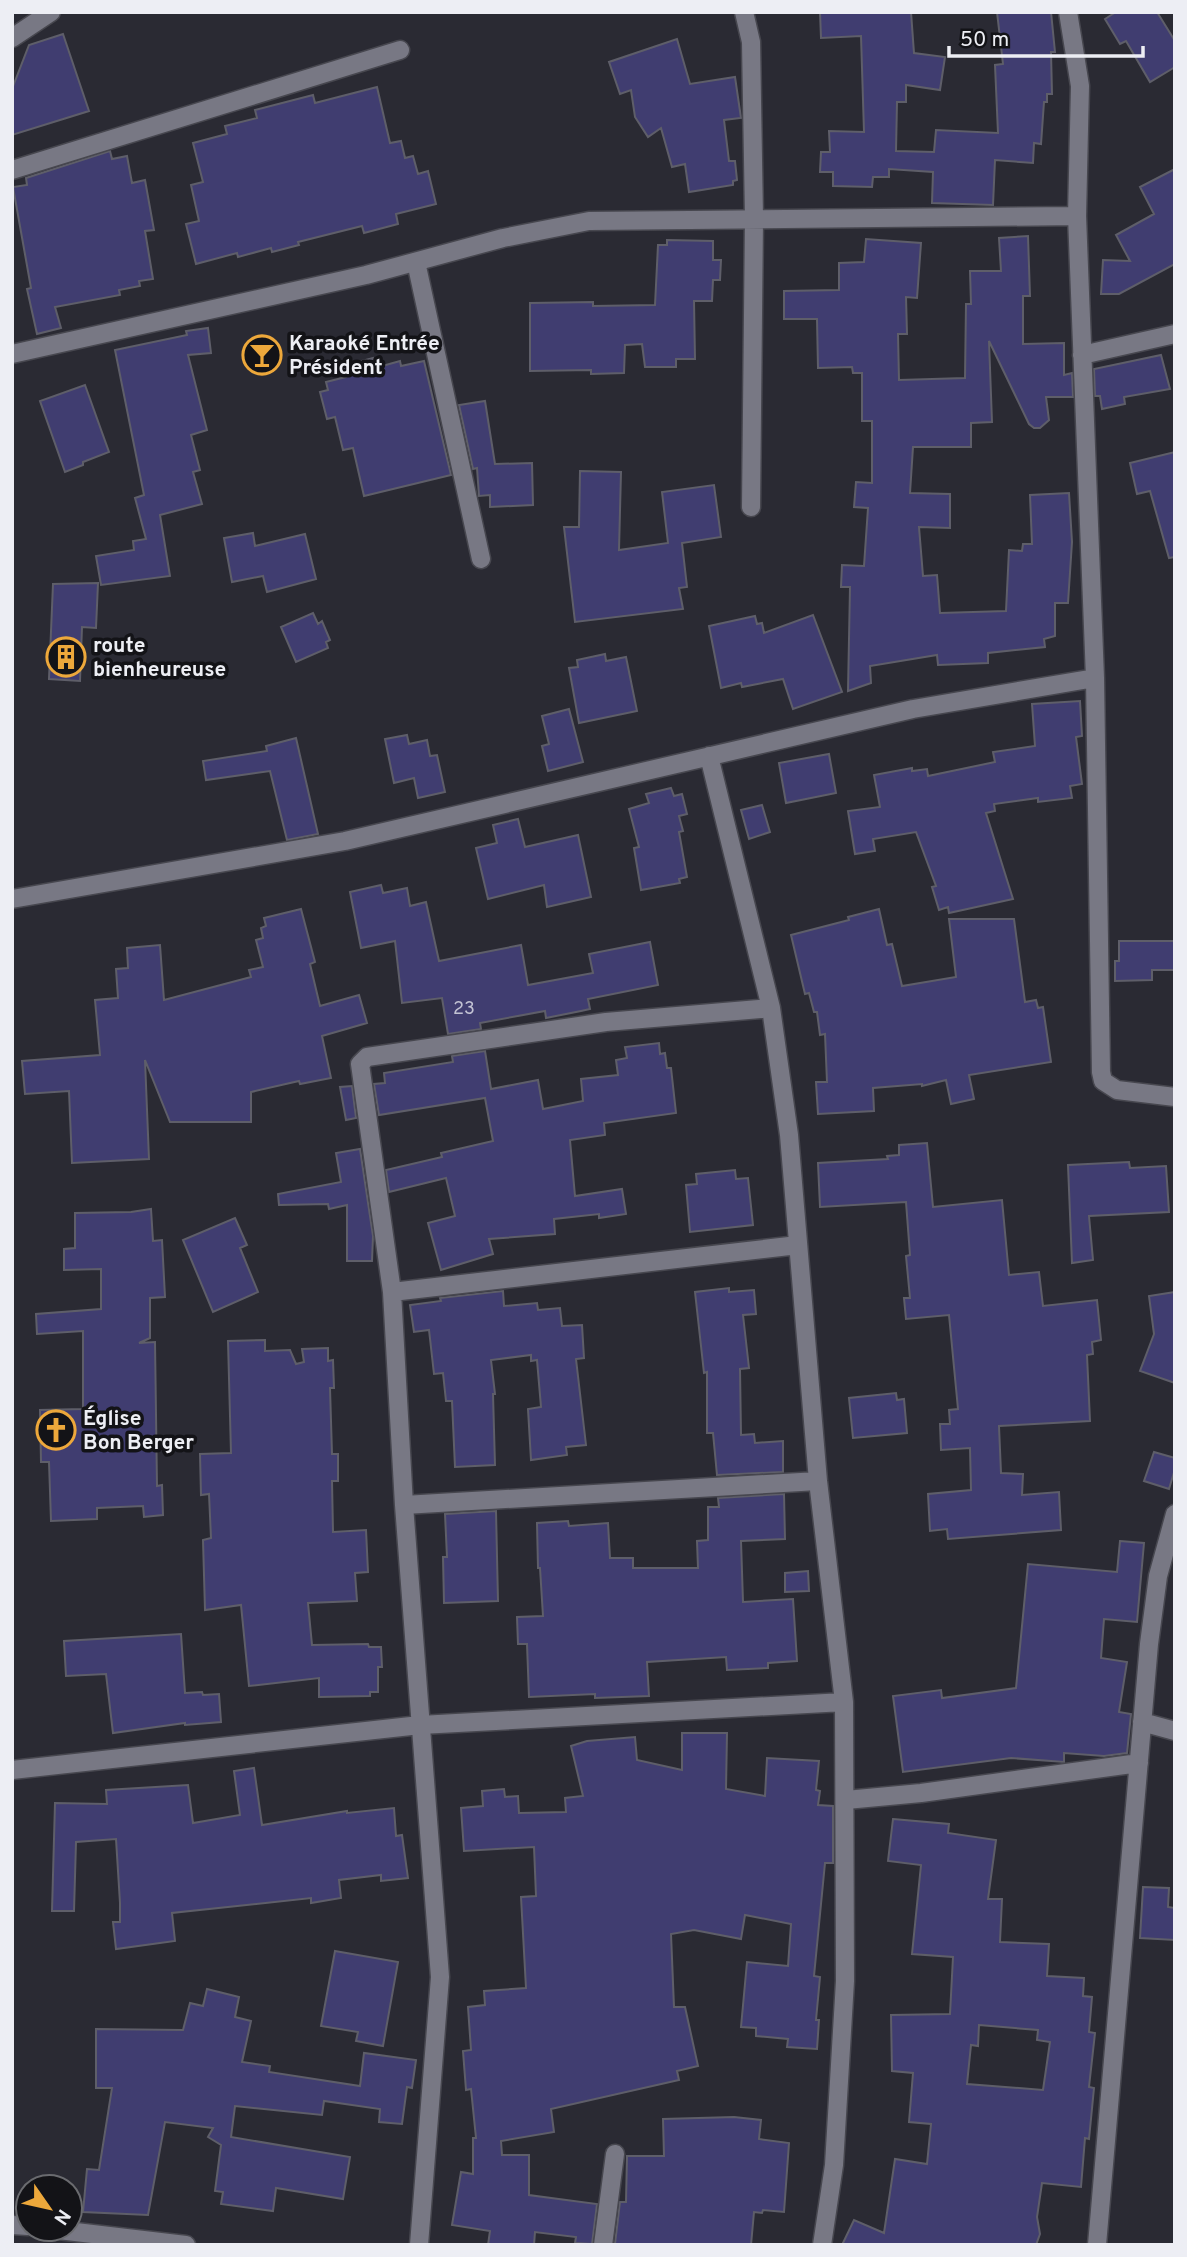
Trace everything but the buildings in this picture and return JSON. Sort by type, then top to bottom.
[{"type":"street","points":[[12,38],[51,12]]},
{"type":"street","points":[[744,12],[751,42],[754,218],[751,507]]},
{"type":"street","points":[[1068,12],[1080,86],[1077,216],[1095,678],[1101,1072],[1103,1081],[1116,1090],[1175,1097]]},
{"type":"street","points":[[12,170],[400,50]]},
{"type":"street","points":[[12,354],[416,262],[503,238],[589,221],[1077,216]]},
{"type":"street","points":[[416,262],[481,559]]},
{"type":"street","points":[[1082,355],[1175,334]]},
{"type":"street","points":[[12,899],[345,841],[913,709],[1095,678]]},
{"type":"street","points":[[709,756],[771,1008],[789,1135],[818,1481],[844,1702],[845,1981],[834,2165],[822,2245]]},
{"type":"street","points":[[419,2245],[440,1977],[404,1505],[392,1292],[360,1064],[367,1057],[606,1023],[771,1008]]},
{"type":"street","points":[[392,1292],[798,1245]]},
{"type":"street","points":[[404,1505],[818,1481]]},
{"type":"street","points":[[1097,2245],[1149,1644],[1158,1576],[1175,1514]]},
{"type":"street","points":[[12,1770],[420,1725],[844,1702]]},
{"type":"street","points":[[1142,1722],[1175,1731]]},
{"type":"street","points":[[846,1800],[921,1793],[1139,1763]]},
{"type":"street","points":[[603,2245],[615,2154]]},
{"type":"street","points":[[84,2233],[186,2245]]},
{"type":"place","name":"Karaoké Entrée Président","points":[[262,355]]},
{"type":"place","name":"route bienheureuse","points":[[66,657]]},
{"type":"place","name":"Église Bon Berger","points":[[56,1430]]}]
